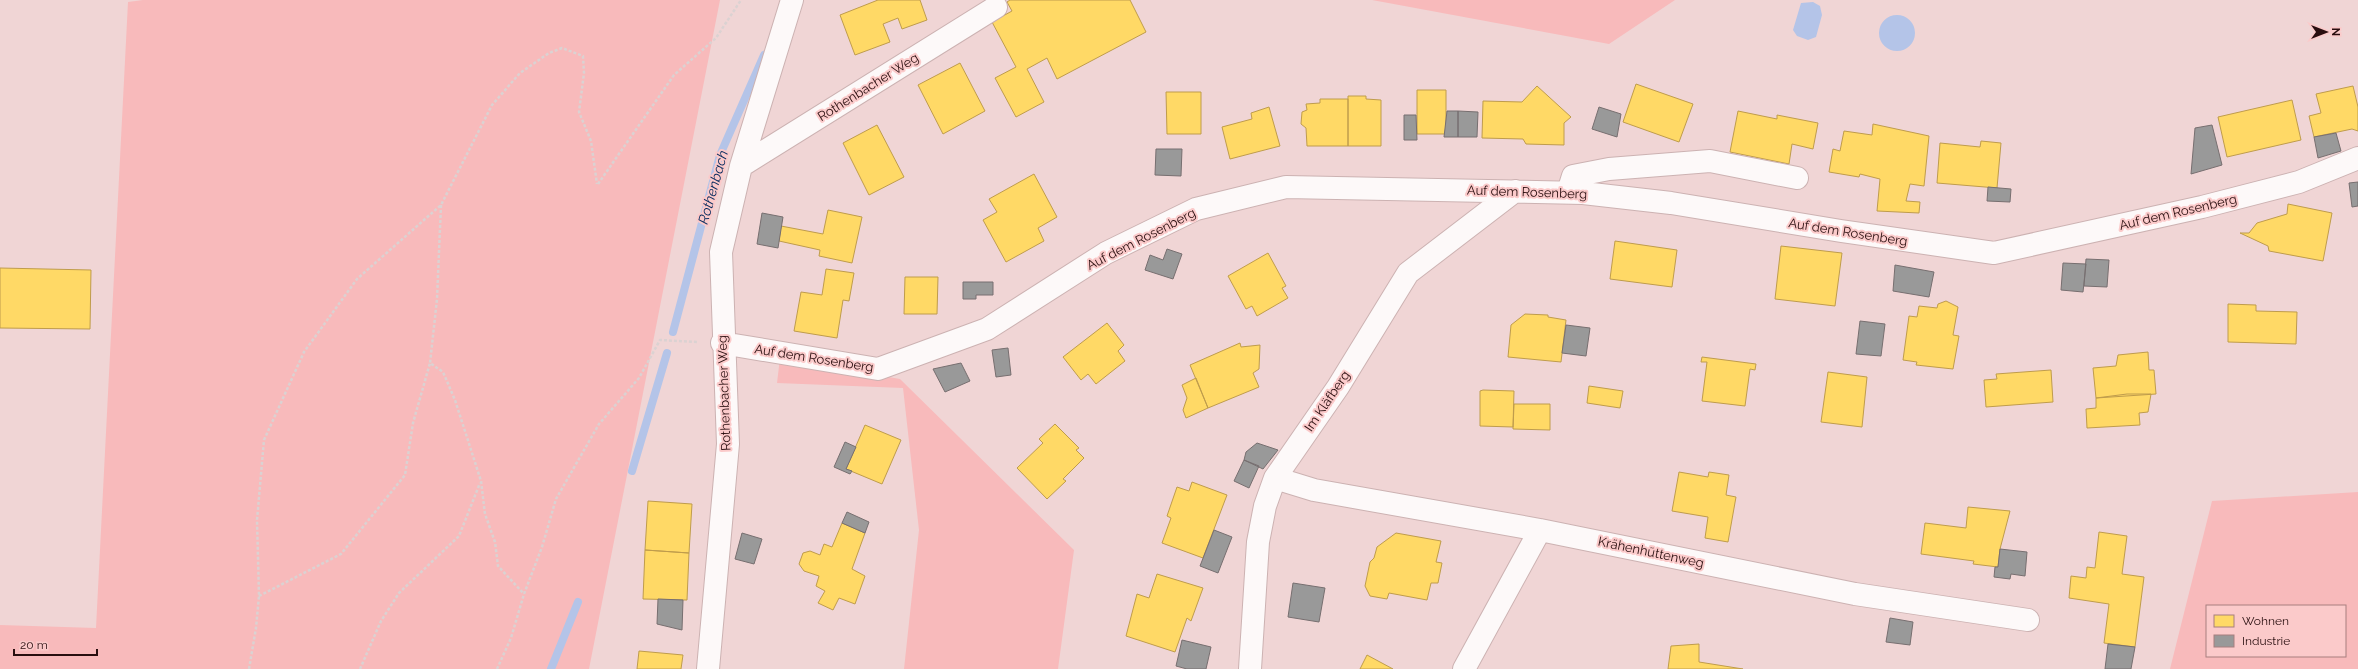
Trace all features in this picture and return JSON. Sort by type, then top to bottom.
[{"type":"street","name":"Rothenbacher Weg","points":[[708,669],[728,444],[722,342],[721,252],[740,166],[792,0]]},
{"type":"street","name":"Rothenbacher Weg","points":[[740,166],[996,7]]},
{"type":"street","name":"Auf dem Rosenberg","points":[[722,342],[878,369],[987,329],[1106,253],[1196,209],[1286,187],[1568,192],[1671,203],[1840,232],[1994,253],[2210,205],[2299,182],[2358,158]]},
{"type":"street","points":[[1568,192],[1573,176],[1609,169],[1710,161],[1797,178]]},
{"type":"street","name":"Im Kläfberg","points":[[1250,669],[1258,542],[1265,506],[1275,478],[1338,387],[1408,273],[1515,191]]},
{"type":"street","name":"Krähenhüttenweg","points":[[1275,478],[1314,490],[1540,530],[1855,594],[2028,620]]},
{"type":"street","points":[[1464,669],[1540,530]]},
{"type":"path","points":[[249,669],[256,628],[259,596],[257,520],[264,440],[304,352],[357,279],[441,205],[492,105],[520,73],[550,53],[562,48],[583,56],[584,73],[579,112],[591,142],[597,184],[674,75],[716,38],[741,0]]},
{"type":"path","points":[[259,596],[341,554],[405,475],[413,423],[430,363],[437,299],[441,205]]},
{"type":"path","points":[[496,669],[511,638],[524,594],[542,547],[556,499],[599,424],[639,378],[660,340],[722,342]]},
{"type":"path","points":[[430,363],[443,372],[455,400],[481,481],[485,514],[495,542],[498,566],[524,594]]},
{"type":"path","points":[[360,669],[381,621],[399,594],[459,536],[481,481]]},
{"type":"shaded area","points":[[143,0],[720,0],[589,669],[0,669],[0,625],[96,628],[128,2]]},
{"type":"shaded area","points":[[1372,0],[1675,0],[1609,44]]},
{"type":"shaded area","points":[[780,358],[900,379],[1074,550],[1058,669],[904,669],[919,530],[903,388],[777,383]]},
{"type":"shaded area","points":[[2358,492],[2358,669],[2170,669],[2212,501]]},
{"type":"water","points":[[1813,2],[1820,6],[1822,15],[1816,37],[1808,40],[1797,36],[1793,30],[1801,3]]},
{"type":"water","points":[[1901,15],[1910,20],[1914,26],[1914,40],[1910,46],[1901,51],[1893,51],[1884,46],[1880,40],[1879,29],[1884,20],[1890,16]]},
{"type":"building: Wohnen","points":[[878,0],[920,0],[927,20],[902,29],[898,18],[883,24],[890,42],[855,55],[840,15]]},
{"type":"building: Wohnen","points":[[1010,0],[1130,0],[1146,32],[1057,79],[1047,58],[1027,69],[1044,102],[1016,117],[995,78],[1016,67],[992,22],[1012,11],[1007,2]]},
{"type":"building: Wohnen","points":[[960,63],[985,111],[943,134],[918,85]]},
{"type":"building: Wohnen","points":[[1636,84],[1693,104],[1679,142],[1623,122]]},
{"type":"building: Wohnen","points":[[1537,86],[1571,117],[1564,123],[1564,145],[1526,144],[1523,139],[1482,138],[1483,101],[1522,102]]},
{"type":"building: Wohnen","points":[[2353,86],[2358,107],[2358,131],[2352,129],[2314,137],[2309,116],[2321,113],[2316,94]]},
{"type":"building: Wohnen","points":[[1417,90],[1446,90],[1446,134],[1417,134]]},
{"type":"building: Wohnen","points":[[1166,92],[1201,92],[1201,134],[1167,134]]},
{"type":"building: Wohnen","points":[[1348,96],[1366,96],[1366,99],[1381,100],[1381,146],[1348,146]]},
{"type":"building: Wohnen","points":[[1320,99],[1348,99],[1348,146],[1307,146],[1306,128],[1301,124],[1302,112],[1307,110],[1306,104],[1320,103]]},
{"type":"building: Wohnen","points":[[2292,100],[2301,140],[2227,157],[2218,117]]},
{"type":"building: Wohnen","points":[[1269,107],[1280,146],[1230,159],[1222,127],[1252,119],[1251,113]]},
{"type":"building: Wohnen","points":[[1738,111],[1777,119],[1777,115],[1818,123],[1813,149],[1792,144],[1789,164],[1730,152]]},
{"type":"building: Wohnen","points":[[1873,124],[1929,136],[1924,186],[1910,184],[1906,201],[1920,202],[1919,213],[1877,211],[1880,179],[1860,174],[1859,177],[1829,172],[1833,149],[1840,151],[1844,131],[1872,135]]},
{"type":"building: Wohnen","points":[[877,125],[904,177],[869,195],[843,143]]},
{"type":"building: Wohnen","points":[[1981,141],[2001,143],[1997,188],[1937,183],[1940,143],[1980,147]]},
{"type":"building: Wohnen","points":[[1034,174],[1057,217],[1038,228],[1044,241],[1006,262],[983,220],[997,212],[989,199]]},
{"type":"building: Wohnen","points":[[2288,204],[2332,213],[2323,261],[2269,251],[2268,246],[2240,233],[2249,233],[2257,223],[2287,214]]},
{"type":"building: Wohnen","points":[[828,210],[862,217],[852,263],[819,256],[820,250],[779,241],[781,226],[823,234]]},
{"type":"building: Wohnen","points":[[1615,241],[1677,250],[1672,287],[1610,279]]},
{"type":"building: Wohnen","points":[[1781,246],[1842,253],[1835,306],[1775,299]]},
{"type":"building: Wohnen","points":[[1268,253],[1286,286],[1282,288],[1288,298],[1257,316],[1252,306],[1246,309],[1228,276]]},
{"type":"building: Wohnen","points":[[0,268],[91,270],[90,329],[0,328]]},
{"type":"building: Wohnen","points":[[826,269],[854,273],[849,301],[843,300],[837,338],[794,331],[801,292],[822,295]]},
{"type":"building: Wohnen","points":[[905,277],[938,277],[937,314],[904,314]]},
{"type":"building: Wohnen","points":[[1946,301],[1958,307],[1953,335],[1959,336],[1953,369],[1916,365],[1917,362],[1903,360],[1909,316],[1917,317],[1919,306],[1937,308],[1938,304]]},
{"type":"building: Wohnen","points":[[2228,304],[2256,305],[2256,311],[2297,312],[2296,344],[2228,342]]},
{"type":"building: Wohnen","points":[[1525,314],[1548,315],[1548,317],[1566,320],[1561,362],[1508,357],[1511,325]]},
{"type":"building: Wohnen","points":[[1107,323],[1124,345],[1118,351],[1125,361],[1096,384],[1088,374],[1081,380],[1063,357]]},
{"type":"building: Wohnen","points":[[1240,343],[1241,347],[1260,345],[1259,369],[1253,373],[1259,387],[1208,408],[1190,365]]},
{"type":"building: Wohnen","points":[[2148,352],[2149,370],[2154,370],[2156,394],[2096,398],[2093,368],[2116,366],[2118,355]]},
{"type":"building: Wohnen","points":[[1702,357],[1756,364],[1755,370],[1750,369],[1745,406],[1702,401],[1707,362],[1701,362]]},
{"type":"building: Wohnen","points":[[2051,370],[2053,402],[1986,407],[1984,380],[1997,379],[1996,374]]},
{"type":"building: Wohnen","points":[[1828,372],[1867,377],[1862,427],[1821,422]]},
{"type":"building: Wohnen","points":[[1196,378],[1208,408],[1186,418],[1183,410],[1187,398],[1182,385]]},
{"type":"building: Wohnen","points":[[1589,386],[1623,391],[1620,408],[1587,403]]},
{"type":"building: Wohnen","points":[[1480,391],[1514,391],[1513,427],[1480,426]]},
{"type":"building: Wohnen","points":[[2127,394],[2151,394],[2148,412],[2139,413],[2140,425],[2087,428],[2086,409],[2096,408],[2096,398]]},
{"type":"building: Wohnen","points":[[1514,404],[1550,404],[1550,430],[1513,429]]},
{"type":"building: Wohnen","points":[[1055,424],[1079,448],[1076,450],[1084,458],[1063,479],[1066,481],[1047,499],[1017,468],[1043,443],[1039,439]]},
{"type":"building: Wohnen","points":[[865,425],[901,440],[882,484],[846,469]]},
{"type":"building: Wohnen","points":[[1679,472],[1708,477],[1709,472],[1729,475],[1726,495],[1736,497],[1728,542],[1705,538],[1708,517],[1672,511]]},
{"type":"building: Wohnen","points":[[1192,482],[1227,495],[1203,558],[1162,543],[1171,518],[1167,516],[1177,487],[1189,491]]},
{"type":"building: Wohnen","points":[[648,501],[692,504],[689,553],[645,550]]},
{"type":"building: Wohnen","points":[[1968,507],[2010,511],[2000,549],[1998,567],[1973,564],[1974,561],[1921,554],[1925,523],[1966,528]]},
{"type":"building: Wohnen","points":[[842,523],[865,533],[852,569],[865,576],[855,604],[839,598],[833,610],[818,603],[825,591],[816,586],[819,576],[804,571],[799,564],[803,553],[810,551],[820,555],[824,544],[832,547]]},
{"type":"building: Wohnen","points":[[2099,532],[2127,536],[2122,574],[2144,577],[2135,647],[2104,643],[2109,604],[2069,598],[2071,576],[2086,578],[2087,567],[2095,568]]},
{"type":"building: Wohnen","points":[[1396,533],[1441,541],[1436,562],[1442,563],[1438,583],[1431,583],[1427,600],[1389,593],[1387,599],[1370,596],[1365,586],[1370,562],[1374,558],[1377,547]]},
{"type":"building: Wohnen","points":[[645,550],[689,553],[687,600],[643,599]]},
{"type":"building: Wohnen","points":[[1157,574],[1203,588],[1191,621],[1187,618],[1175,652],[1126,636],[1137,594],[1149,598]]},
{"type":"building: Wohnen","points":[[1699,644],[1699,662],[1743,669],[1668,669],[1671,646]]},
{"type":"building: Wohnen","points":[[639,651],[683,655],[681,669],[637,669]]},
{"type":"building: Wohnen","points":[[1367,655],[1393,669],[1360,669]]},
{"type":"building: Industrie","points":[[1599,107],[1621,114],[1617,137],[1592,129]]},
{"type":"building: Industrie","points":[[1447,111],[1458,111],[1458,137],[1444,137]]},
{"type":"building: Industrie","points":[[1458,111],[1478,112],[1477,137],[1458,137]]},
{"type":"building: Industrie","points":[[1404,115],[1416,115],[1417,140],[1404,140]]},
{"type":"building: Industrie","points":[[2212,125],[2222,165],[2191,174],[2195,128]]},
{"type":"building: Industrie","points":[[2336,133],[2341,151],[2318,158],[2314,137]]},
{"type":"building: Industrie","points":[[1156,149],[1182,149],[1181,176],[1155,175]]},
{"type":"building: Industrie","points":[[2358,182],[2358,206],[2352,207],[2349,183]]},
{"type":"building: Industrie","points":[[1988,187],[2011,189],[2010,202],[1987,201]]},
{"type":"building: Industrie","points":[[762,213],[783,217],[778,248],[757,244]]},
{"type":"building: Industrie","points":[[1167,249],[1182,254],[1173,279],[1145,270],[1150,255],[1163,260]]},
{"type":"building: Industrie","points":[[2086,259],[2109,260],[2107,287],[2084,286]]},
{"type":"building: Industrie","points":[[2063,263],[2086,264],[2083,292],[2061,290]]},
{"type":"building: Industrie","points":[[1895,265],[1934,272],[1929,297],[1893,291]]},
{"type":"building: Industrie","points":[[963,282],[993,282],[993,295],[976,295],[976,299],[963,299]]},
{"type":"building: Industrie","points":[[1860,321],[1885,324],[1881,356],[1856,354]]},
{"type":"building: Industrie","points":[[1566,325],[1590,328],[1586,356],[1562,353]]},
{"type":"building: Industrie","points":[[1008,348],[1011,375],[996,377],[992,350]]},
{"type":"building: Industrie","points":[[961,363],[970,381],[945,392],[933,369]]},
{"type":"building: Industrie","points":[[845,442],[856,447],[846,469],[852,471],[850,474],[834,467]]},
{"type":"building: Industrie","points":[[1257,443],[1278,450],[1263,469],[1244,460],[1246,452]]},
{"type":"building: Industrie","points":[[1244,460],[1259,466],[1249,488],[1234,481]]},
{"type":"building: Industrie","points":[[847,512],[869,522],[865,533],[842,523]]},
{"type":"building: Industrie","points":[[1214,530],[1232,537],[1218,573],[1200,566]]},
{"type":"building: Industrie","points":[[742,533],[762,539],[754,564],[735,559]]},
{"type":"building: Industrie","points":[[2000,549],[2027,552],[2025,576],[2011,574],[2010,579],[1994,577],[1995,567],[1998,567]]},
{"type":"building: Industrie","points":[[1293,583],[1325,588],[1319,622],[1288,617]]},
{"type":"building: Industrie","points":[[658,599],[683,600],[682,630],[657,624]]},
{"type":"building: Industrie","points":[[1890,618],[1913,622],[1910,645],[1886,642]]},
{"type":"building: Industrie","points":[[1182,640],[1211,647],[1206,669],[1187,669],[1176,666]]},
{"type":"building: Industrie","points":[[2108,644],[2135,647],[2131,669],[2105,669]]},
{"type":"waterway","name":"Rothenbach","points":[[673,332],[720,155],[764,55]]},
{"type":"waterway","name":"Rothenbach","points":[[632,471],[667,353]]},
{"type":"waterway","name":"Rothenbach","points":[[551,669],[578,602]]}]
